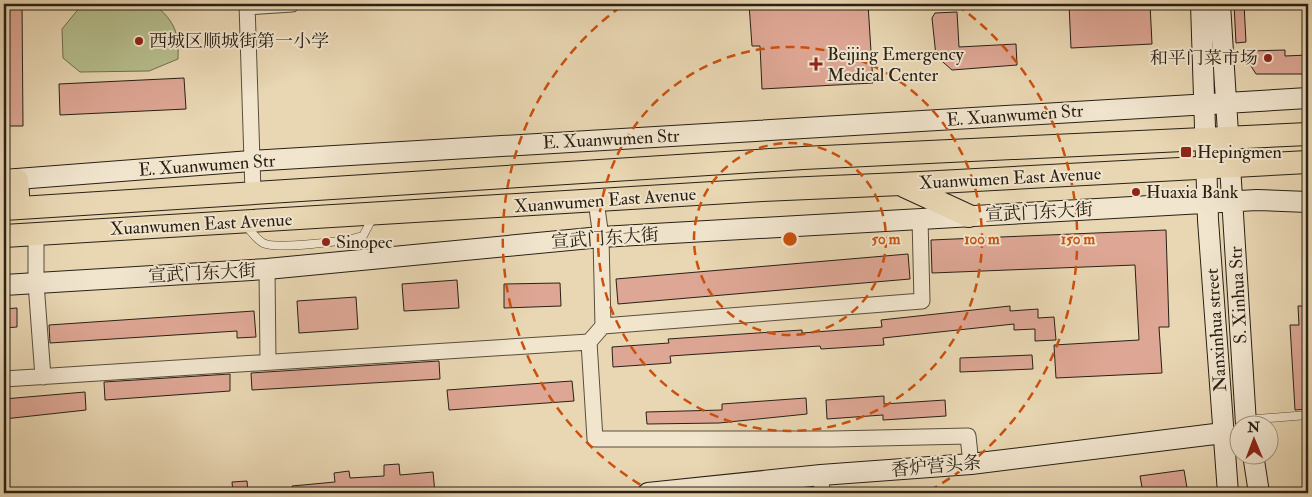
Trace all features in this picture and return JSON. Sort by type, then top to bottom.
[{"type":"main road","name":"Xuanwumen East Avenue","points":[[11,208],[803,158],[1308,134]]},
{"type":"main road","name":"Xuanwumen East Avenue","points":[[4,236],[762,190],[1308,162]]},
{"type":"main road","points":[[11,180],[11,208]]},
{"type":"main road","points":[[901,184],[969,216]]},
{"type":"street","points":[[253,192],[247,5],[292,4]]},
{"type":"street","points":[[1201,4],[1205,103],[1217,139]]},
{"type":"street","points":[[1217,139],[1225,102],[1220,4]]},
{"type":"street","name":"E. Xuanwumen Str","points":[[11,180],[251,161],[1308,98]]},
{"type":"street","name":"S. Xinhua Str","points":[[1217,139],[1230,166],[1246,414]]},
{"type":"street","name":"Nanxinhua street","points":[[1217,139],[1207,167],[1207,203],[1228,493]]},
{"type":"street","name":"宣武门东大街","points":[[4,285],[267,270],[601,237],[1257,200],[1308,202]]},
{"type":"street","points":[[596,201],[601,237],[603,326]]},
{"type":"street","points":[[4,379],[588,342],[603,326],[922,301],[920,218]]},
{"type":"street","points":[[36,234],[36,283],[43,377]]},
{"type":"street","points":[[267,270],[268,361]]},
{"type":"street","points":[[588,342],[595,439],[833,439],[968,436],[971,464]]},
{"type":"street","name":"香炉营头条","points":[[648,493],[822,484],[1223,433]]},
{"type":"street","points":[[1255,464],[1259,493]]},
{"type":"lane","points":[[1280,418],[1308,415]]},
{"type":"green space","points":[[154,4],[167,16],[176,34],[178,59],[149,71],[80,72],[63,58],[62,29],[80,7]]},
{"type":"building","points":[[4,4],[22,4],[23,126],[4,126]]},
{"type":"building","name":"Beijing Emergency Medical Center","points":[[749,4],[868,4],[873,83],[762,89],[760,46],[752,46]]},
{"type":"building","points":[[1069,4],[1150,4],[1152,44],[1071,48]]},
{"type":"building","points":[[1234,4],[1244,4],[1246,42],[1236,43]]},
{"type":"building","points":[[957,12],[959,47],[1016,44],[1017,65],[952,70],[936,56],[932,18],[935,13]]},
{"type":"building","name":"和平门菜市场","points":[[1285,50],[1285,56],[1308,55],[1308,74],[1256,74],[1251,66],[1250,51]]},
{"type":"building","points":[[184,78],[186,109],[60,115],[59,84]]},
{"type":"building","points":[[1166,230],[1169,327],[1159,327],[1162,373],[1056,378],[1054,345],[1139,340],[1135,265],[932,273],[931,240]]},
{"type":"building","points":[[908,254],[910,279],[618,304],[616,279]]},
{"type":"building","points":[[457,280],[459,308],[404,311],[402,284]]},
{"type":"building","points":[[560,283],[561,306],[504,308],[504,284]]},
{"type":"building","points":[[356,297],[358,329],[299,333],[297,301]]},
{"type":"building","points":[[1010,306],[1010,311],[1038,309],[1038,318],[1054,317],[1056,340],[1035,341],[1035,329],[1014,330],[1014,324],[883,338],[884,345],[821,349],[820,346],[670,356],[671,363],[613,367],[612,347],[669,343],[668,339],[802,330],[802,333],[882,327],[881,320]]},
{"type":"building","points":[[1298,306],[1308,306],[1308,409],[1295,410],[1290,325],[1299,325]]},
{"type":"building","points":[[17,308],[17,327],[4,328],[4,309]]},
{"type":"building","points":[[254,311],[256,337],[237,338],[237,331],[50,343],[49,325]]},
{"type":"building","points":[[1032,355],[1033,369],[960,372],[960,358]]},
{"type":"building","points":[[439,361],[440,379],[252,390],[251,373]]},
{"type":"building","points":[[230,374],[230,391],[105,400],[104,382]]},
{"type":"building","points":[[572,381],[574,401],[449,410],[447,390]]},
{"type":"building","points":[[85,392],[86,410],[4,419],[4,399]]},
{"type":"building","points":[[884,396],[884,404],[945,400],[946,416],[883,420],[883,415],[827,419],[826,400]]},
{"type":"building","points":[[806,398],[807,414],[719,423],[647,424],[646,412],[722,410],[722,404]]},
{"type":"building","points":[[399,464],[400,475],[433,472],[435,493],[293,493],[292,486],[335,482],[334,473],[349,471],[350,478],[384,476],[384,465]]},
{"type":"building","points":[[1184,470],[1187,488],[1143,493],[1140,476]]},
{"type":"building","points":[[247,481],[248,493],[233,493],[232,482]]},
{"type":"place","name":"西城区顺城街第一小学","points":[[139,41]]},
{"type":"place","name":"和平门菜市场","points":[[1268,58]]},
{"type":"place","name":"Beijing Emergency Medical Center","points":[[816,64]]},
{"type":"place","name":"Hepingmen","points":[[1186,152]]},
{"type":"place","name":"Huaxia Bank","points":[[1136,192]]},
{"type":"place","name":"Sinopec","points":[[326,242]]}]
